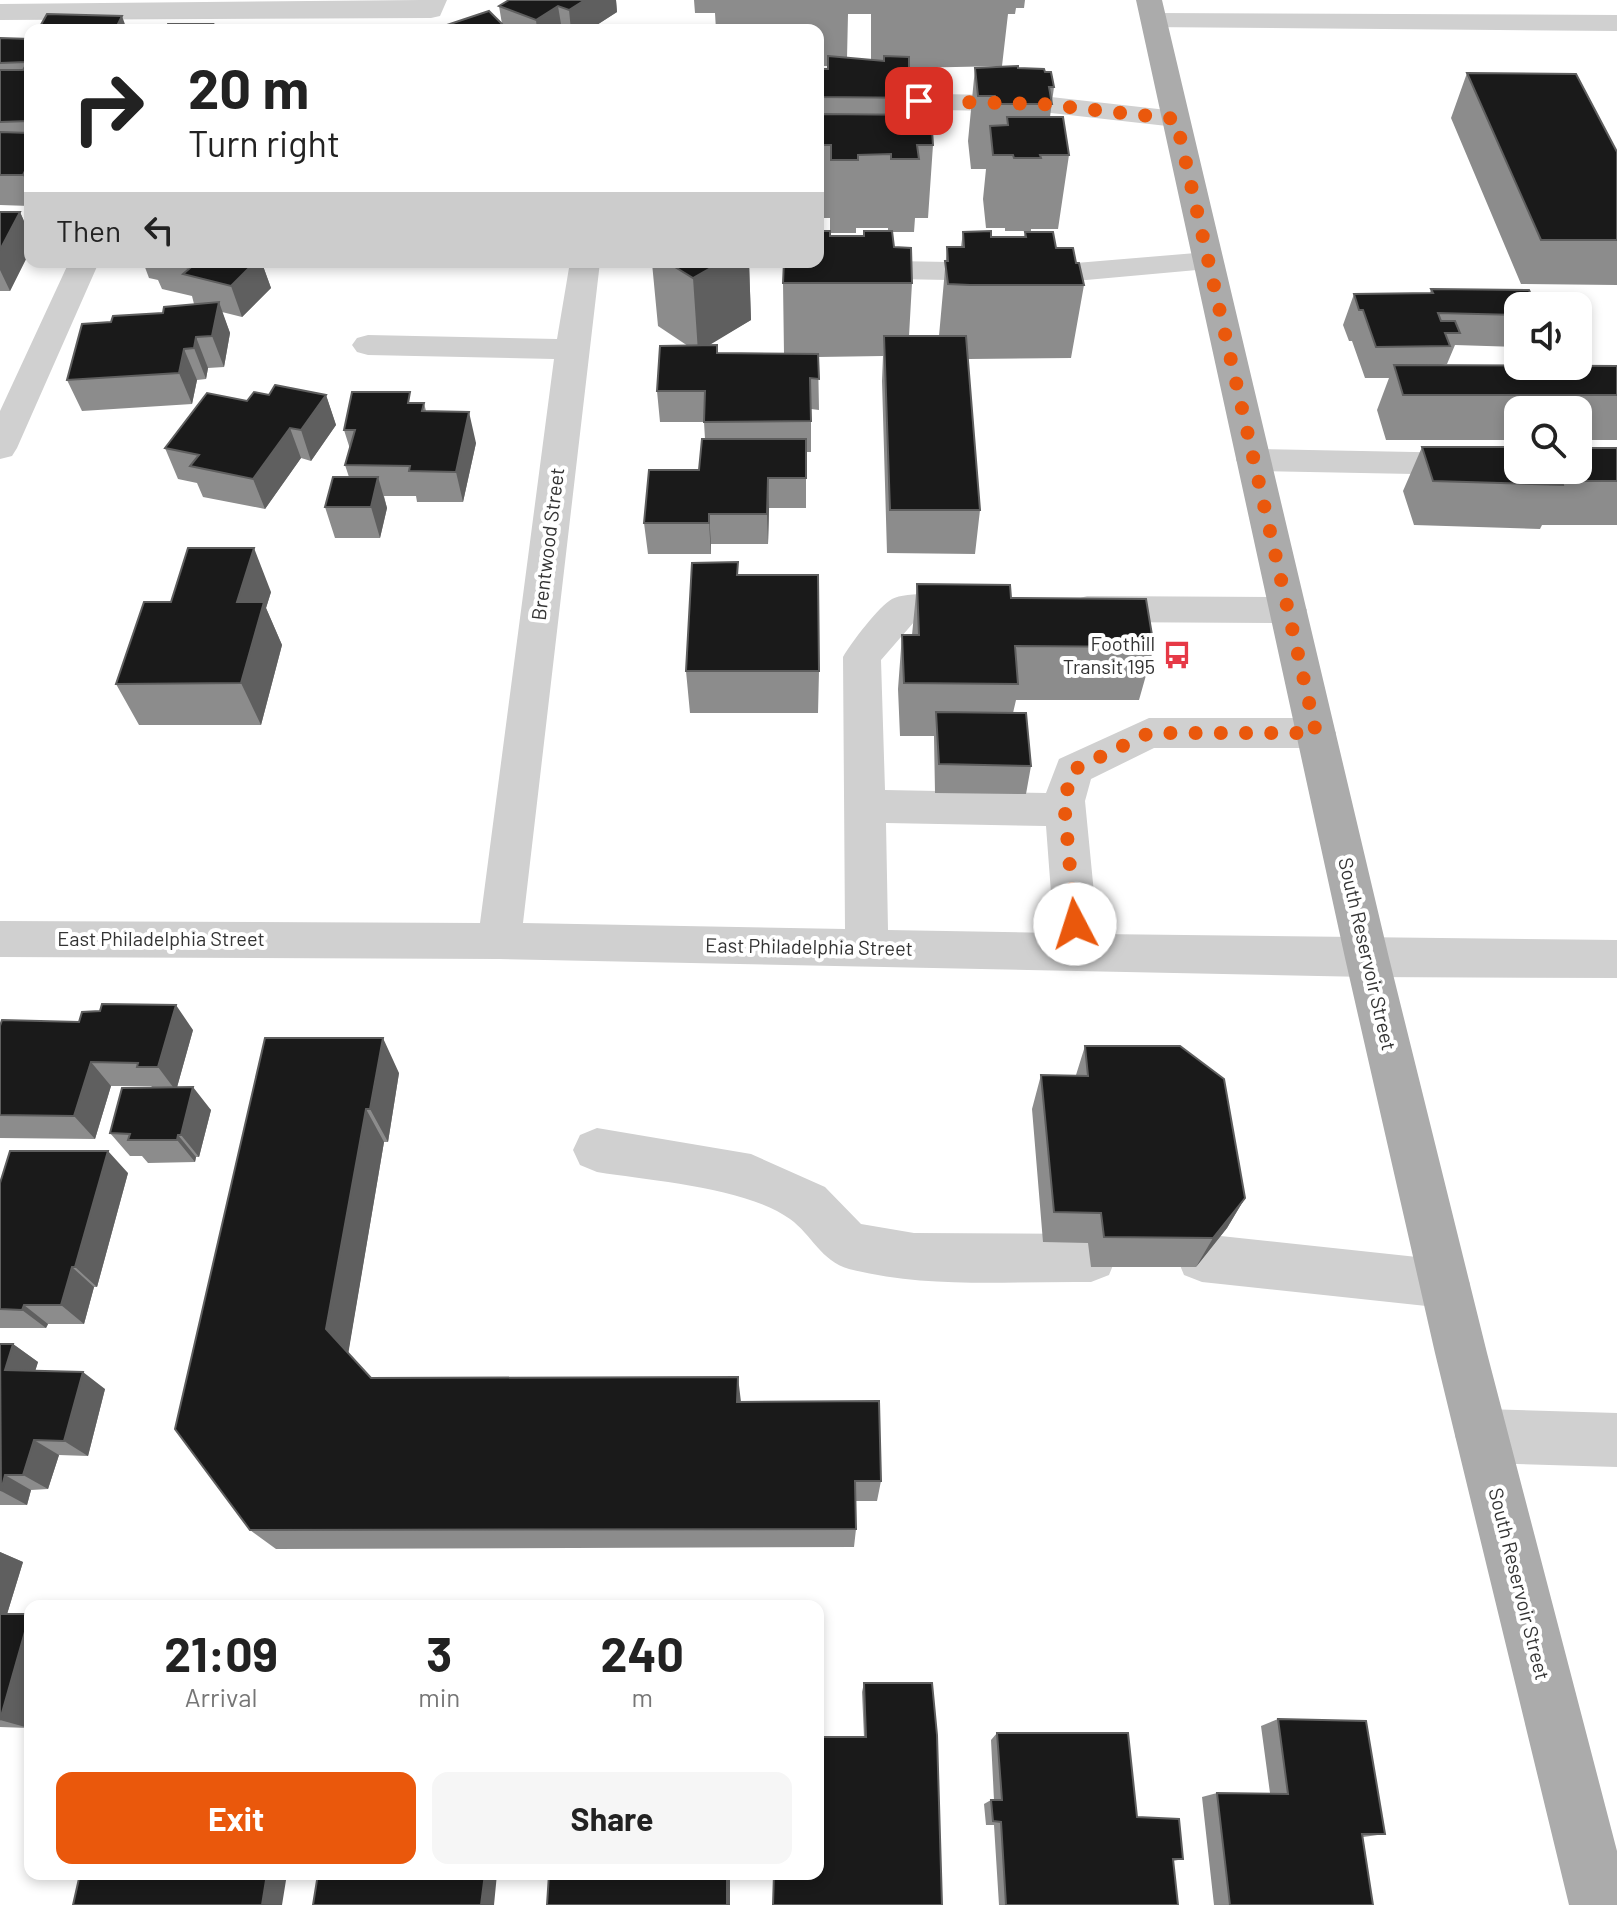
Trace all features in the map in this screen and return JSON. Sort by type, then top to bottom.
[{"type":"main road","name":"South Reservoir Street","points":[[1154,23],[1367,958],[1482,1436],[1600,1905]]},
{"type":"street","points":[[0,12],[432,5]]},
{"type":"street","points":[[1154,23],[1617,23]]},
{"type":"street","points":[[1154,23],[1338,43],[1491,48]]},
{"type":"street","points":[[824,104],[888,101],[1042,104],[1176,119]]},
{"type":"street","points":[[824,264],[894,270],[1064,273],[1208,261]]},
{"type":"street","points":[[0,448],[81,268]]},
{"type":"street","name":"Brentwood Street","points":[[499,941],[584,268]]},
{"type":"street","points":[[368,345],[572,349]]},
{"type":"street","points":[[1253,460],[1504,465]]},
{"type":"street","points":[[867,948],[862,657],[904,609],[1011,609]]},
{"type":"street","points":[[1057,609],[1288,610]]},
{"type":"street","points":[[1078,952],[1064,801],[1073,770],[1149,733],[1316,733]]},
{"type":"street","points":[[864,806],[1065,810]]},
{"type":"street","name":"East Philadelphia Street","points":[[0,939],[499,941],[1367,958],[1617,959]]},
{"type":"street","points":[[597,1150],[751,1176],[808,1203],[848,1245],[914,1257],[1091,1258]]},
{"type":"street","points":[[1202,1258],[1445,1284]]},
{"type":"street","points":[[1482,1436],[1617,1440]]},
{"type":"building","points":[[509,0],[585,0],[569,10],[558,6],[536,20],[499,6]]},
{"type":"building","points":[[489,11],[502,24],[450,24]]},
{"type":"building","points":[[47,14],[122,16],[118,24],[41,24]]},
{"type":"building","points":[[0,38],[24,39],[24,62],[0,63]]},
{"type":"building","points":[[828,56],[884,61],[884,56],[909,57],[909,69],[925,70],[925,80],[930,80],[931,98],[824,97],[824,69],[828,69]]},
{"type":"building","points":[[1018,66],[1051,72],[1054,87],[1049,87],[1052,104],[997,104],[995,96],[978,96],[975,68]]},
{"type":"building","points":[[0,70],[23,70],[24,121],[0,122]]},
{"type":"building","points":[[1467,73],[1576,74],[1617,152],[1617,240],[1541,240]]},
{"type":"building","points":[[824,114],[931,115],[933,145],[917,145],[919,159],[891,159],[891,154],[858,155],[858,160],[831,160],[831,145],[824,145]]},
{"type":"building","points":[[1007,117],[1063,117],[1069,155],[1014,158],[1013,155],[993,155],[990,126],[1008,125]]},
{"type":"building","points":[[0,132],[24,133],[23,175],[0,175]]},
{"type":"building","points":[[0,212],[20,212],[0,250]]},
{"type":"building","points":[[824,231],[830,231],[830,236],[864,236],[864,231],[892,231],[894,247],[911,248],[912,283],[783,283],[784,268],[824,268]]},
{"type":"building","points":[[991,231],[991,237],[1026,237],[1025,232],[1053,232],[1056,248],[1073,248],[1084,285],[948,284],[947,247],[964,247],[963,232]]},
{"type":"building","points":[[190,268],[249,268],[231,286],[183,274]]},
{"type":"building","points":[[677,268],[710,268],[693,278]]},
{"type":"building","points":[[1431,289],[1530,292],[1504,292],[1504,315],[1438,313],[1441,321],[1455,321],[1460,333],[1445,333],[1450,346],[1376,347],[1354,294],[1433,293]]},
{"type":"building","points":[[219,302],[212,336],[196,337],[194,348],[184,349],[179,373],[67,380],[82,324],[111,322],[113,316],[163,313],[164,307]]},
{"type":"building","points":[[884,336],[966,336],[980,510],[890,510]]},
{"type":"building","points":[[717,345],[717,353],[818,354],[819,379],[810,378],[811,421],[704,422],[705,391],[657,391],[660,346]]},
{"type":"building","points":[[1394,365],[1504,365],[1504,380],[1592,380],[1592,366],[1617,366],[1617,395],[1403,395]]},
{"type":"building","points":[[275,385],[326,395],[301,430],[290,428],[253,479],[190,466],[199,455],[165,448],[207,393],[247,401],[254,392],[269,395]]},
{"type":"building","points":[[352,392],[410,392],[408,403],[424,403],[422,411],[469,412],[456,472],[409,471],[410,466],[345,465],[355,430],[344,430]]},
{"type":"building","points":[[702,439],[806,439],[806,478],[768,478],[767,514],[709,514],[709,523],[644,523],[649,470],[699,470]]},
{"type":"building","points":[[1422,447],[1504,447],[1504,483],[1433,481]]},
{"type":"building","points":[[1592,448],[1617,448],[1617,481],[1592,481]]},
{"type":"building","points":[[333,477],[378,477],[371,507],[325,507]]},
{"type":"building","points":[[188,548],[254,548],[237,602],[264,602],[241,683],[116,684],[144,602],[171,602]]},
{"type":"building","points":[[738,562],[737,575],[818,575],[819,671],[686,671],[692,563]]},
{"type":"building","points":[[917,584],[1010,585],[1011,598],[1146,599],[1154,647],[1015,646],[1018,684],[904,683],[902,635],[919,635]]},
{"type":"building","points":[[936,712],[1026,713],[1031,766],[939,764]]},
{"type":"building","points":[[102,1004],[176,1005],[158,1067],[137,1067],[138,1063],[91,1062],[74,1116],[0,1115],[2,1020],[79,1022],[82,1012],[100,1011]]},
{"type":"building","points":[[265,1038],[383,1038],[370,1109],[366,1109],[326,1329],[371,1378],[738,1377],[737,1402],[879,1401],[881,1481],[855,1481],[856,1529],[250,1530],[175,1429]]},
{"type":"building","points":[[1085,1046],[1180,1046],[1224,1079],[1245,1198],[1213,1238],[1104,1237],[1101,1213],[1054,1212],[1041,1075],[1088,1076]]},
{"type":"building","points":[[193,1087],[177,1140],[128,1140],[130,1134],[110,1133],[122,1088]]},
{"type":"building","points":[[10,1151],[108,1151],[61,1305],[24,1305],[22,1310],[0,1309],[0,1183]]},
{"type":"building","points":[[0,1344],[13,1344],[5,1370],[83,1372],[64,1441],[34,1440],[23,1475],[5,1475],[1,1491]]},
{"type":"building","points":[[0,1614],[24,1614],[24,1635],[0,1720]]},
{"type":"building","points":[[864,1683],[932,1683],[937,1735],[942,1905],[773,1905],[774,1880],[824,1880],[824,1737],[866,1737]]},
{"type":"building","points":[[1278,1719],[1366,1721],[1385,1834],[1362,1834],[1373,1905],[1230,1905],[1217,1793],[1288,1794]]},
{"type":"building","points":[[997,1733],[1128,1733],[1137,1817],[1179,1819],[1183,1859],[1173,1859],[1178,1905],[1006,1905],[1001,1822],[993,1821],[991,1800],[1002,1800]]},
{"type":"building","points":[[79,1880],[266,1880],[262,1905],[73,1905]]},
{"type":"building","points":[[317,1880],[484,1880],[481,1905],[313,1905]]},
{"type":"building","points":[[549,1880],[727,1880],[727,1905],[547,1905]]},
{"type":"place","name":"Foothill Transit 195","points":[[1177,655]]},
{"type":"route","points":[[919,101],[1042,104],[1176,119],[1316,733],[1149,733],[1073,770],[1064,801],[1075,924]]}]
